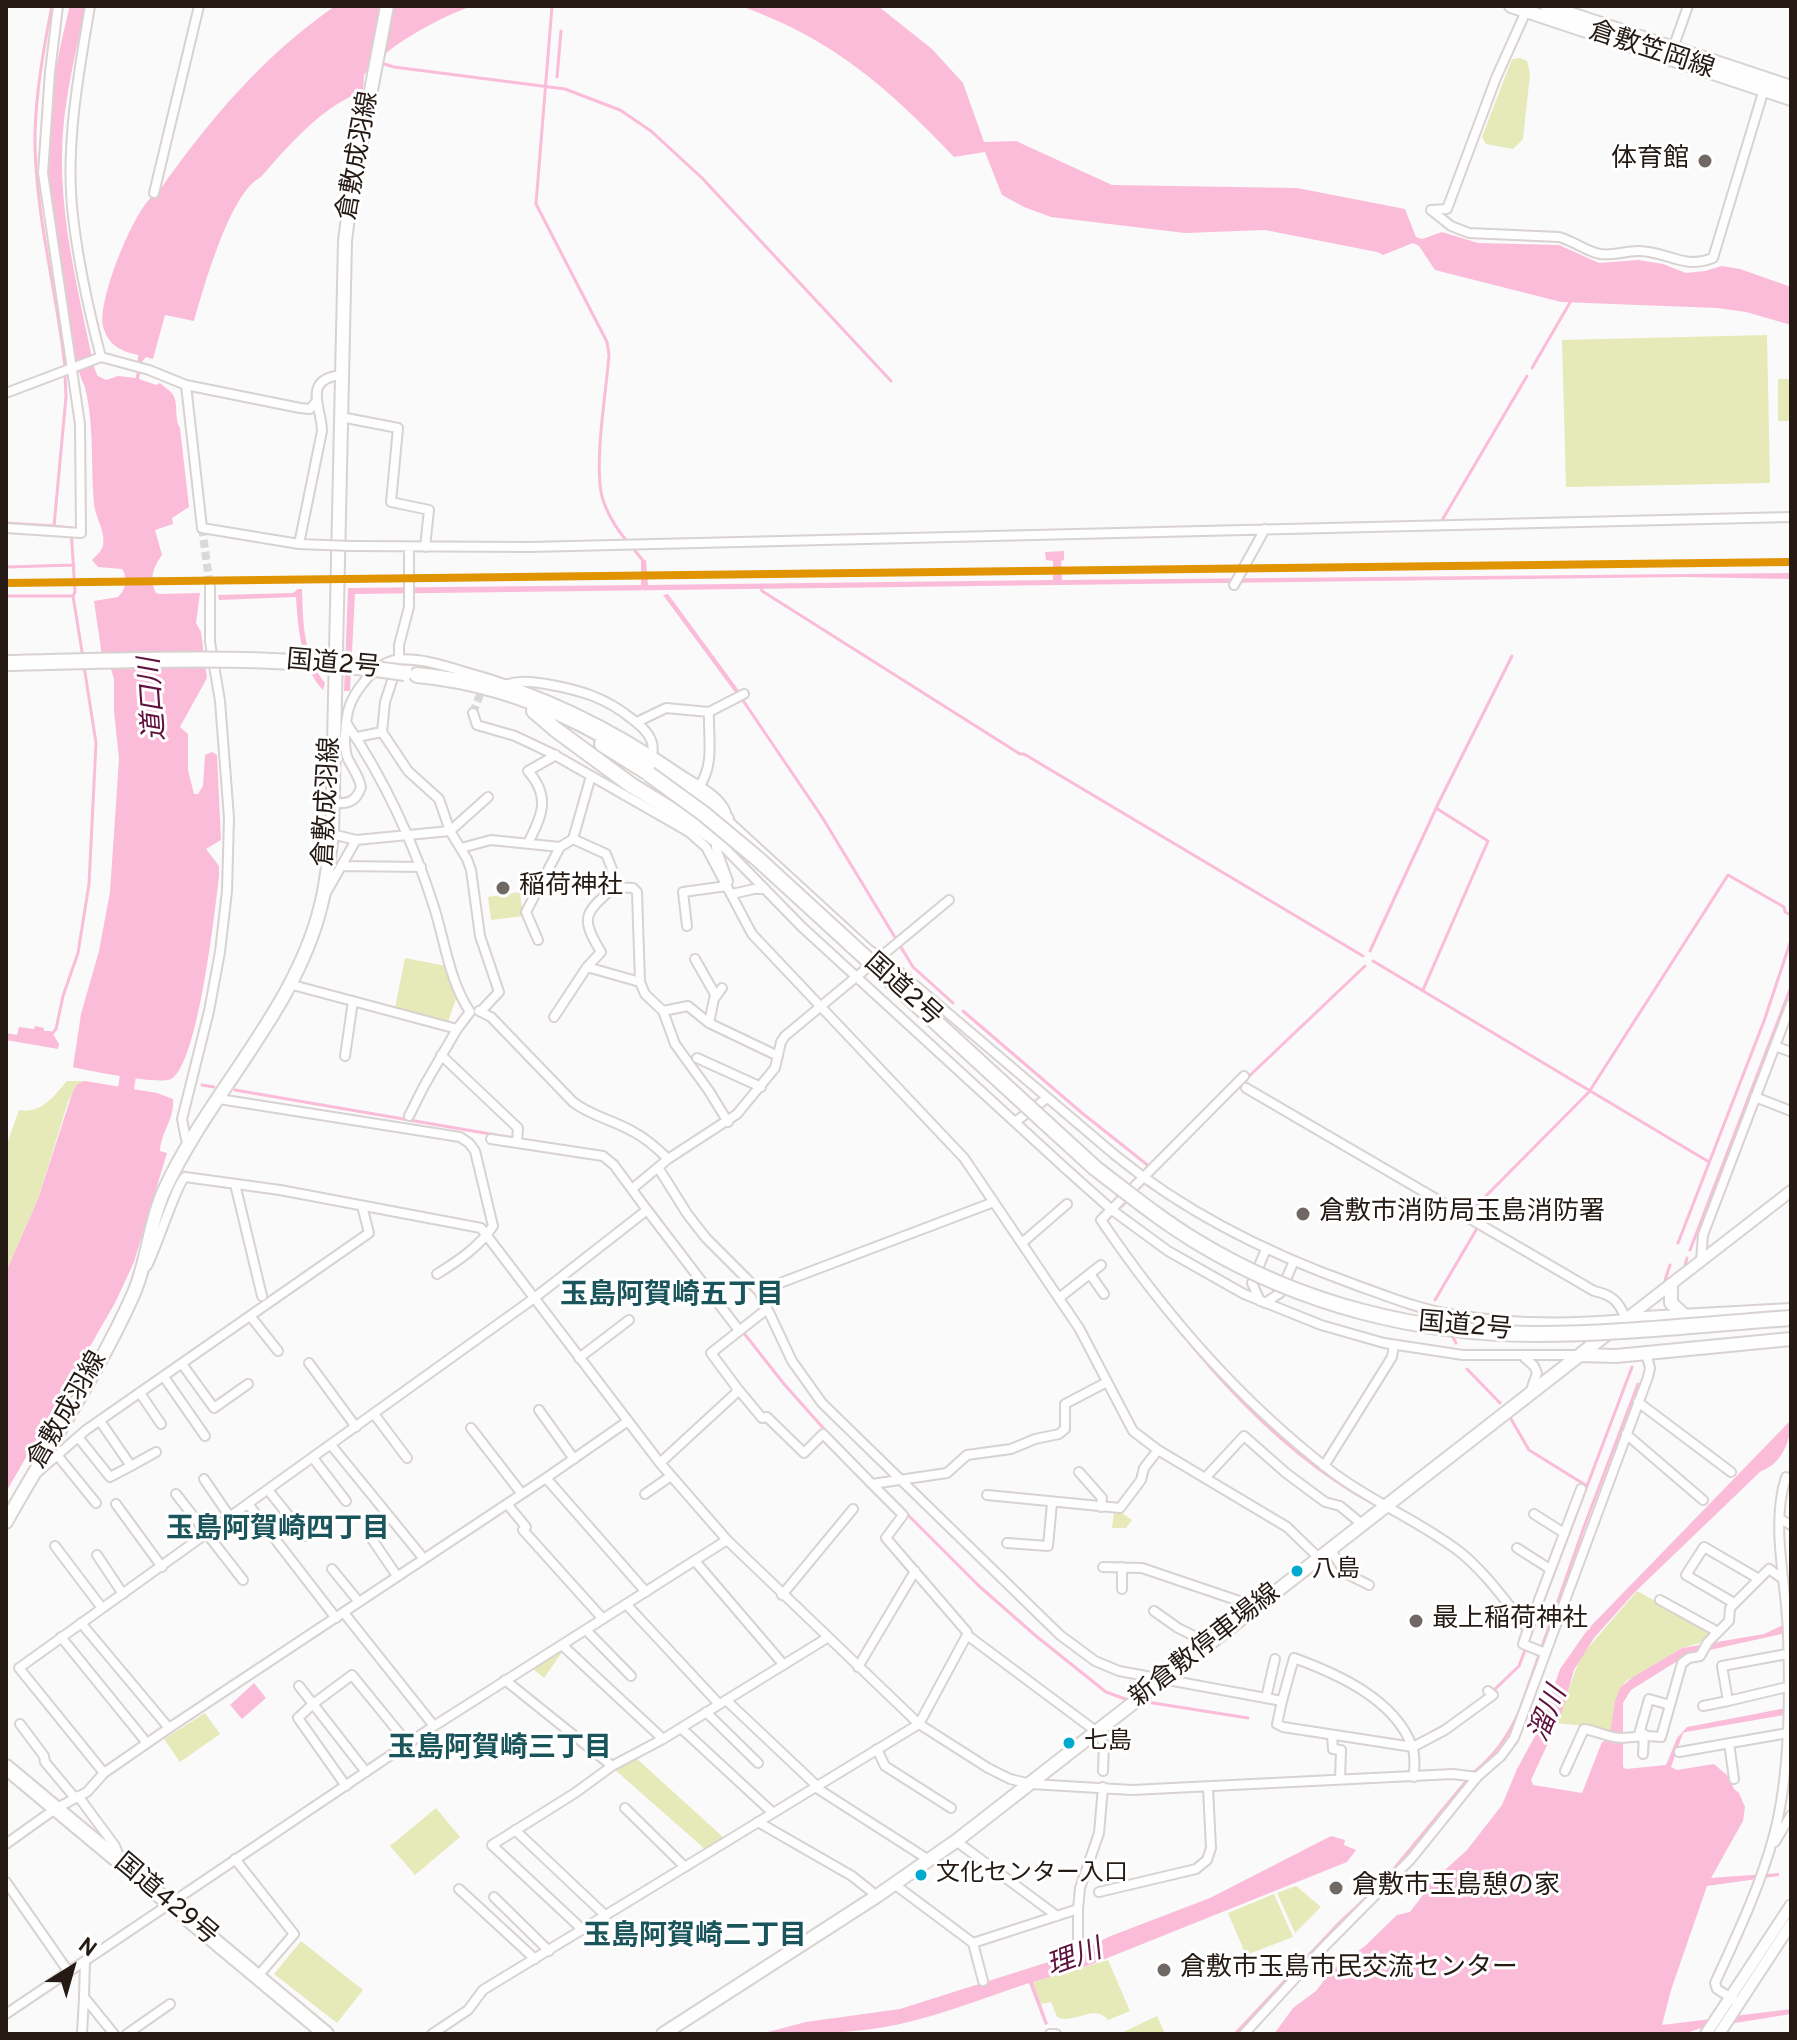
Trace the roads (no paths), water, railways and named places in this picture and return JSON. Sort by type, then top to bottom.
[{"type":"highway","name":"国道2号","points":[[6,663],[255,661],[407,669],[534,711],[593,739],[649,774],[758,859],[1095,1168],[1149,1210],[1198,1242],[1261,1275],[1328,1302],[1407,1323],[1467,1331],[1536,1334],[1791,1318]]},
{"type":"highway","points":[[407,669],[490,687],[569,716],[626,747],[726,819]]},
{"type":"highway","points":[[534,711],[631,785],[716,839]]},
{"type":"highway","name":"国道429号","points":[[6,1767],[326,2034]]},
{"type":"main road","name":"倉敷成羽線","points":[[6,1522],[86,1385],[141,1277],[163,1193],[289,984],[312,933],[322,899],[332,834],[345,241],[387,6]]},
{"type":"main road","name":"倉敷笠岡線","points":[[1511,6],[1527,8],[1766,84],[1791,87]]},
{"type":"main road","name":"倉敷笠岡線","points":[[1547,6],[1672,53]]},
{"type":"main road","name":"倉敷笠岡線","points":[[1766,84],[1791,99]]},
{"type":"main road","points":[[1671,1285],[1671,1303],[1687,1318]]},
{"type":"main road","points":[[1646,1353],[1626,1319],[1791,1310]]},
{"type":"main road","points":[[1723,1316],[1724,1344]]},
{"type":"main road","name":"新倉敷停車場線","points":[[663,2034],[877,1896],[956,1841],[1626,1319]]},
{"type":"main road","points":[[1580,1355],[1646,1353],[1791,1339]]},
{"type":"street","points":[[6,528],[81,533],[80,424],[66,369],[43,173],[58,6]]},
{"type":"street","points":[[90,6],[76,100],[72,206],[98,358]]},
{"type":"street","points":[[154,193],[199,6]]},
{"type":"street","points":[[1672,53],[1688,6]]},
{"type":"street","points":[[1527,8],[1496,78],[1447,209],[1431,210],[1451,226],[1469,233],[1559,237],[1597,254],[1652,253],[1684,263],[1698,264],[1713,258],[1766,84]]},
{"type":"street","points":[[6,393],[98,358],[149,370],[186,385],[300,408],[310,409],[315,403]]},
{"type":"street","points":[[299,544],[322,431],[315,393],[332,376],[342,375]]},
{"type":"street","points":[[186,385],[202,528],[299,544],[409,547],[632,544],[1791,517]]},
{"type":"street","points":[[341,417],[398,428],[391,502],[429,510],[425,547]]},
{"type":"street","points":[[1236,582],[1265,529]]},
{"type":"street","points":[[407,669],[399,645],[409,607],[409,547]]},
{"type":"street","points":[[190,1144],[182,1119],[209,1011],[227,891],[229,818],[220,701],[210,642],[210,587]]},
{"type":"street","points":[[331,803],[351,802],[361,787],[347,757],[348,711],[356,694],[371,675],[388,663],[407,669],[452,668],[508,684],[582,715],[652,755],[721,803],[726,819],[716,839],[716,848],[727,873],[730,890]]},
{"type":"street","points":[[407,669],[385,702],[382,732],[408,771],[439,799],[450,831],[471,870],[480,936],[499,992],[481,1011]]},
{"type":"street","points":[[508,684],[520,680],[582,690],[610,702],[637,722],[652,740],[652,755]]},
{"type":"street","points":[[637,722],[666,708],[709,712],[742,696]]},
{"type":"street","points":[[699,787],[706,776],[710,756],[709,712]]},
{"type":"street","points":[[473,713],[477,725],[515,736],[556,755],[695,836],[706,847],[752,934],[964,1158],[1059,1298],[1133,1431],[1158,1450],[1287,1527],[1320,1559]]},
{"type":"street","points":[[347,723],[384,781],[409,835],[456,986],[470,1012]]},
{"type":"street","points":[[357,737],[382,732]]},
{"type":"street","points":[[528,843],[543,798],[540,787],[528,771],[556,755]]},
{"type":"street","points":[[538,940],[526,912],[560,847],[573,839],[591,776]]},
{"type":"street","points":[[332,834],[356,840],[450,831],[488,797]]},
{"type":"street","points":[[726,819],[881,958],[1047,1098],[1206,1219],[1294,1261],[1404,1302],[1455,1315],[1520,1321],[1626,1319],[1789,1195]]},
{"type":"street","points":[[573,839],[606,854],[614,887]]},
{"type":"street","points":[[716,839],[802,927],[1015,1122],[1112,1210],[1168,1251],[1263,1302],[1348,1334],[1394,1345],[1463,1355],[1580,1355]]},
{"type":"street","points":[[322,899],[356,840]]},
{"type":"street","points":[[461,848],[491,840],[560,847]]},
{"type":"street","points":[[343,866],[421,867]]},
{"type":"street","points":[[554,1017],[587,967],[601,952],[587,928],[588,917],[614,887],[633,888],[637,892],[640,982],[645,994],[663,1011],[675,1044],[728,1122]]},
{"type":"street","points":[[687,926],[683,892],[766,889]]},
{"type":"street","points":[[633,1188],[668,1159],[728,1122],[775,1068],[785,1036],[949,900]]},
{"type":"street","points":[[695,959],[719,992],[709,1023]]},
{"type":"street","points":[[587,967],[640,982]]},
{"type":"street","points":[[289,984],[457,1029]]},
{"type":"street","points":[[345,1056],[353,1001]]},
{"type":"street","points":[[1701,1262],[1703,1235],[1791,1004]]},
{"type":"street","points":[[663,1011],[688,1006],[709,1023],[778,1056]]},
{"type":"street","points":[[409,1116],[457,1029],[470,1012],[481,1011],[491,1017],[573,1102],[586,1112],[631,1130],[653,1144],[668,1159]]},
{"type":"street","points":[[1775,1046],[1791,1052]]},
{"type":"street","points":[[441,1055],[518,1128],[518,1140]]},
{"type":"street","points":[[697,1058],[761,1087]]},
{"type":"street","points":[[1244,1076],[1101,1220],[1153,1293],[1266,1416],[1362,1494],[1422,1526],[1469,1559],[1528,1631]]},
{"type":"street","points":[[1246,1088],[1594,1291],[1607,1294],[1617,1301],[1626,1319]]},
{"type":"street","points":[[1755,1097],[1791,1111]]},
{"type":"street","points":[[1015,1122],[1047,1098]]},
{"type":"street","points":[[219,1099],[460,1137],[469,1143],[475,1151],[493,1226],[471,1247],[467,1256],[437,1274]]},
{"type":"street","points":[[491,1139],[518,1140],[603,1156],[633,1188],[738,1329]]},
{"type":"street","points":[[659,1169],[706,1238],[759,1291],[792,1361],[811,1390],[1053,1628],[1095,1661],[1119,1671],[1282,1701]]},
{"type":"street","points":[[141,1277],[156,1248],[182,1178],[235,1184],[481,1228],[660,1463],[727,1540],[919,1724],[1010,1779],[1031,1784],[1132,1790],[1340,1779],[1477,1777]]},
{"type":"street","points":[[235,1184],[262,1296]]},
{"type":"street","points":[[759,1291],[994,1202]]},
{"type":"street","points":[[1022,1243],[1067,1204]]},
{"type":"street","points":[[31,1478],[100,1421],[369,1233],[362,1206]]},
{"type":"street","points":[[104,1773],[19,1668],[533,1299],[647,1210]]},
{"type":"street","points":[[1263,1302],[1253,1290],[1252,1283],[1266,1249]]},
{"type":"street","points":[[1263,1302],[1280,1293],[1294,1261]]},
{"type":"street","points":[[1059,1298],[1101,1265]]},
{"type":"street","points":[[1090,1274],[1104,1294]]},
{"type":"street","points":[[767,1309],[711,1353],[762,1418],[767,1417],[804,1453],[823,1434],[874,1483],[903,1515],[886,1538],[967,1635],[1097,1732],[1104,1744],[1103,1771]]},
{"type":"street","points":[[251,1317],[278,1351]]},
{"type":"street","points":[[579,1358],[629,1320]]},
{"type":"street","points":[[1324,1466],[1392,1357],[1394,1345]]},
{"type":"street","points":[[1244,2034],[1411,1859],[1477,1777],[1501,1756],[1514,1738],[1536,1649],[1626,1434],[1650,1368],[1646,1353]]},
{"type":"street","points":[[1522,1357],[1528,1359],[1537,1373],[1529,1394]]},
{"type":"street","points":[[309,1363],[356,1427]]},
{"type":"street","points":[[182,1364],[214,1408],[248,1384]]},
{"type":"street","points":[[164,1377],[205,1436]]},
{"type":"street","points":[[874,1483],[947,1473],[967,1455],[1011,1449],[1022,1443],[1059,1434],[1065,1429],[1065,1404],[1107,1382]]},
{"type":"street","points":[[660,1463],[736,1393],[737,1388]]},
{"type":"street","points":[[140,1393],[161,1424]]},
{"type":"street","points":[[1638,1402],[1731,1472]]},
{"type":"street","points":[[539,1410],[574,1459]]},
{"type":"street","points":[[374,1414],[407,1458]]},
{"type":"street","points":[[100,1421],[131,1466]]},
{"type":"street","points":[[6,1844],[55,1809],[87,1792],[104,1773],[169,1728],[628,1421]]},
{"type":"street","points":[[471,1428],[522,1494]]},
{"type":"street","points":[[1626,1434],[1703,1500]]},
{"type":"street","points":[[1206,1477],[1244,1436],[1286,1473],[1325,1502],[1340,1506],[1363,1525]]},
{"type":"street","points":[[78,1437],[110,1477],[156,1452]]},
{"type":"street","points":[[331,1445],[424,1559]]},
{"type":"street","points":[[987,1495],[1120,1508],[1158,1450]]},
{"type":"street","points":[[57,1455],[96,1503]]},
{"type":"street","points":[[313,1458],[346,1501]]},
{"type":"street","points":[[1735,2000],[1717,1989],[1715,1983],[1753,1896],[1775,1832],[1788,1733],[1788,1636],[1780,1495],[1791,1467]]},
{"type":"street","points":[[1079,1472],[1102,1498],[1101,1507]]},
{"type":"street","points":[[645,1494],[671,1476]]},
{"type":"street","points":[[546,1478],[646,1592]]},
{"type":"street","points":[[204,1479],[230,1517]]},
{"type":"street","points":[[1536,1649],[1523,1644],[1581,1489]]},
{"type":"street","points":[[268,1490],[305,1536]]},
{"type":"street","points":[[176,1494],[243,1580]]},
{"type":"street","points":[[1007,1543],[1048,1546],[1052,1503]]},
{"type":"street","points":[[116,1504],[162,1567]]},
{"type":"street","points":[[248,1504],[434,1726]]},
{"type":"street","points":[[507,1504],[526,1527],[523,1530],[603,1619]]},
{"type":"street","points":[[782,1595],[853,1509]]},
{"type":"street","points":[[1534,1514],[1564,1533]]},
{"type":"street","points":[[1780,1519],[1791,1525]]},
{"type":"street","points":[[372,1539],[397,1576]]},
{"type":"street","points":[[6,2014],[434,1726],[727,1540]]},
{"type":"street","points":[[55,1546],[102,1608]]},
{"type":"street","points":[[1734,1603],[1686,1575],[1704,1547],[1759,1579]]},
{"type":"street","points":[[1517,1548],[1550,1569]]},
{"type":"street","points":[[1331,1550],[1345,1573],[1369,1585]]},
{"type":"street","points":[[97,1555],[123,1594]]},
{"type":"street","points":[[695,1561],[783,1664]]},
{"type":"street","points":[[1103,1567],[1142,1568],[1257,1607]]},
{"type":"street","points":[[1122,1567],[1122,1589]]},
{"type":"street","points":[[332,1569],[359,1602]]},
{"type":"street","points":[[1565,1771],[1584,1729],[1623,1738],[1642,1734],[1661,1737],[1682,1663],[1700,1656],[1708,1642],[1729,1621],[1730,1608],[1769,1569],[1783,1579]]},
{"type":"street","points":[[858,1667],[915,1571]]},
{"type":"street","points":[[1660,1600],[1718,1632]]},
{"type":"street","points":[[626,1604],[723,1702],[816,1786],[929,1860]]},
{"type":"street","points":[[1154,1611],[1178,1628],[1211,1644]]},
{"type":"street","points":[[81,1623],[169,1728]]},
{"type":"street","points":[[586,1630],[631,1676]]},
{"type":"street","points":[[432,2034],[468,2010],[483,1990],[919,1724],[967,1635]]},
{"type":"street","points":[[61,1637],[147,1743]]},
{"type":"street","points":[[583,1930],[492,1845],[612,1766],[663,1739],[827,1638]]},
{"type":"street","points":[[562,1645],[663,1739]]},
{"type":"street","points":[[1728,1701],[1722,1666],[1787,1654]]},
{"type":"street","points":[[1414,1777],[1411,1745],[1387,1709],[1342,1678],[1294,1658],[1277,1724],[1283,1727],[1411,1745],[1445,1730],[1490,1692]]},
{"type":"street","points":[[1266,1698],[1275,1659]]},
{"type":"street","points":[[346,1786],[298,1718],[352,1675],[409,1745]]},
{"type":"street","points":[[505,1680],[612,1766]]},
{"type":"street","points":[[299,1686],[366,1772]]},
{"type":"street","points":[[1703,1706],[1787,1687]]},
{"type":"street","points":[[1643,1754],[1642,1734],[1649,1699],[1670,1705]]},
{"type":"street","points":[[706,1712],[758,1763]]},
{"type":"street","points":[[20,1724],[44,1756],[45,1762],[115,1846],[120,1863]]},
{"type":"street","points":[[681,1728],[773,1813]]},
{"type":"street","points":[[1679,1752],[1788,1733]]},
{"type":"street","points":[[1332,1735],[1333,1749],[1341,1750],[1340,1779]]},
{"type":"street","points":[[1729,1743],[1728,1764],[1734,1779]]},
{"type":"street","points":[[877,1749],[885,1766],[951,1808]]},
{"type":"street","points":[[1078,1951],[1080,1888],[1100,1825],[1103,1787]]},
{"type":"street","points":[[1099,1892],[1196,1869],[1207,1860],[1211,1848],[1208,1788]]},
{"type":"street","points":[[625,1808],[685,1867]]},
{"type":"street","points":[[1768,1855],[1791,1815]]},
{"type":"street","points":[[758,1822],[852,1876],[877,1896]]},
{"type":"street","points":[[515,1830],[606,1916]]},
{"type":"street","points":[[956,1841],[1057,1916]]},
{"type":"street","points":[[235,1859],[294,1934],[257,1977]]},
{"type":"street","points":[[6,1882],[68,1971]]},
{"type":"street","points":[[894,1884],[973,1943],[983,1981]]},
{"type":"street","points":[[459,1889],[535,1959]]},
{"type":"street","points":[[494,1897],[549,1951]]},
{"type":"street","points":[[1716,2028],[1732,2015],[1735,2000],[1791,1905]]},
{"type":"street","points":[[973,1943],[1078,1909]]},
{"type":"street","points":[[1716,2028],[1791,1924]]},
{"type":"street","points":[[82,2034],[85,1961]]},
{"type":"street","points":[[84,1997],[114,2034]]},
{"type":"street","points":[[127,2034],[170,2004]]},
{"type":"water","points":[[335,6],[472,6],[429,25],[385,54],[364,75],[363,92],[321,116],[250,186],[229,220],[194,321],[165,315],[153,359],[146,357],[142,362],[139,379],[156,385],[160,383],[171,392],[180,428],[189,507],[172,518],[173,524],[155,530],[162,555],[152,578],[156,593],[200,593],[196,623],[201,632],[207,678],[180,727],[188,734],[188,770],[194,794],[198,794],[203,786],[205,755],[212,752],[217,755],[221,840],[206,849],[219,866],[219,876],[204,985],[181,1068],[171,1079],[153,1080],[73,1067],[81,1014],[99,951],[110,892],[119,759],[114,679],[102,656],[94,601],[118,597],[125,580],[122,569],[98,567],[92,560],[104,540],[94,503],[88,402],[79,369],[90,364],[94,374],[106,380],[118,376],[136,378],[138,355],[116,346],[108,338],[103,326],[103,313],[120,253],[140,213],[239,91],[284,46]]},
{"type":"water","points":[[741,6],[878,6],[932,49],[963,83],[984,142],[1016,141],[1112,185],[1297,188],[1405,209],[1416,237],[1422,239],[1442,232],[1478,243],[1559,245],[1599,263],[1638,260],[1663,264],[1686,273],[1722,266],[1740,269],[1791,287],[1791,325],[1746,312],[1717,308],[1561,302],[1435,270],[1419,246],[1413,243],[1383,255],[1265,230],[1185,233],[1051,217],[1002,195],[985,152],[954,157],[906,109],[857,68],[804,34]]},
{"type":"water","points":[[1064,551],[1062,580],[1791,573],[1791,579],[1684,577],[355,594],[350,691],[344,691],[348,588],[641,585],[641,560],[646,560],[648,585],[1053,580],[1053,561],[1046,560],[1045,552]]},
{"type":"water","points":[[302,589],[308,650],[325,683],[323,690],[305,659],[296,597],[219,600],[218,595],[293,593]]},
{"type":"water","points":[[668,594],[740,692],[737,695],[663,595]]},
{"type":"water","points":[[35,1026],[51,1031],[59,1044],[58,1049],[6,1040],[6,1033],[17,1035],[19,1027],[34,1029]]},
{"type":"water","points":[[85,1081],[157,1093],[173,1099],[160,1151],[167,1153],[134,1262],[115,1303],[6,1492],[6,1272],[38,1199],[72,1094],[77,1084]]},
{"type":"water","name":"溜川","points":[[1791,1420],[1787,1443],[1775,1463],[1761,1471],[1635,1592],[1594,1638],[1574,1670],[1561,1715],[1531,1780],[1533,1785],[1582,1793],[1602,1742],[1609,1740],[1620,1688],[1633,1677],[1682,1648],[1764,1634],[1785,1624],[1786,1633],[1687,1655],[1631,1690],[1623,1703],[1623,1767],[1666,1765],[1677,1738],[1687,1727],[1786,1708],[1790,1714],[1683,1733],[1671,1767],[1677,1770],[1714,1764],[1728,1776],[1745,1807],[1743,1821],[1711,1878],[1779,1873],[1779,1876],[1707,1886],[1662,2025],[1791,2009],[1791,2014],[1683,2034],[1274,2034],[1293,2008],[1316,1991],[1332,1970],[1365,1946],[1397,1915],[1410,1912],[1425,1888],[1467,1850],[1502,1805],[1541,1725],[1560,1669],[1588,1629]]},
{"type":"water","points":[[254,1683],[266,1698],[242,1719],[230,1705]]},
{"type":"water","name":"理川","points":[[1331,1836],[1345,1840],[1344,1845],[1356,1850],[1347,1862],[1090,1965],[1033,1982],[1048,2024],[1045,2025],[1029,1983],[898,2024],[834,2033],[760,2034],[806,2022],[900,2009],[1080,1952],[1108,1937],[1210,1898]]},
{"type":"waterway","points":[[52,6],[42,58],[35,147],[39,202],[65,367]]},
{"type":"waterway","name":"道口川","points":[[78,6],[58,106],[54,182],[61,245],[90,379]]},
{"type":"waterway","points":[[552,6],[536,204],[607,342],[609,355],[599,477],[608,511],[627,541]]},
{"type":"waterway","points":[[557,77],[561,31]]},
{"type":"waterway","points":[[381,63],[565,89],[620,110],[651,131],[702,178],[891,381]]},
{"type":"waterway","points":[[1532,368],[1572,299]]},
{"type":"waterway","points":[[65,375],[66,397],[54,526],[71,528],[73,596],[83,658]]},
{"type":"waterway","points":[[1441,522],[1527,376]]},
{"type":"waterway","points":[[6,523],[54,526]]},
{"type":"waterway","points":[[632,547],[644,562]]},
{"type":"waterway","points":[[6,567],[74,565]]},
{"type":"waterway","points":[[761,587],[762,591],[1020,754],[1363,956]]},
{"type":"waterway","points":[[6,596],[73,596]]},
{"type":"waterway","points":[[1370,951],[1439,802],[1512,656]]},
{"type":"waterway","points":[[51,1035],[56,1029],[63,996],[78,953],[89,884],[96,743],[84,666]]},
{"type":"waterway","points":[[740,696],[822,817],[913,967],[953,1003]]},
{"type":"waterway","points":[[1423,990],[1488,841],[1436,808]]},
{"type":"waterway","points":[[1435,1300],[1482,1220],[1470,1213],[1589,1092],[1728,875],[1784,907],[1785,912],[1791,915]]},
{"type":"waterway","points":[[1678,1243],[1764,1021],[1791,940]]},
{"type":"waterway","points":[[1373,961],[1709,1162]]},
{"type":"waterway","points":[[1243,1082],[1365,966]]},
{"type":"waterway","points":[[1690,1250],[1791,987]]},
{"type":"waterway","points":[[963,1011],[1155,1171],[1171,1155]]},
{"type":"waterway","name":"道口川","points":[[123,1108],[131,1056]]},
{"type":"waterway","points":[[202,1085],[214,1087]]},
{"type":"waterway","points":[[235,1090],[560,1146]]},
{"type":"waterway","points":[[1122,1206],[1129,1198]]},
{"type":"waterway","points":[[645,1200],[689,1258]]},
{"type":"waterway","points":[[1102,1226],[1159,1305],[1256,1416],[1331,1478],[1372,1503]]},
{"type":"waterway","points":[[1685,1265],[1687,1258]]},
{"type":"waterway","points":[[1665,1280],[1670,1265]]},
{"type":"waterway","points":[[743,1332],[833,1439]]},
{"type":"waterway","points":[[1450,1332],[1456,1343]]},
{"type":"waterway","points":[[1493,1691],[1519,1666],[1632,1367]]},
{"type":"waterway","points":[[1467,1369],[1500,1403]]},
{"type":"waterway","name":"溜川","points":[[1472,1774],[1500,1746],[1519,1712],[1638,1384]]},
{"type":"waterway","points":[[1511,1419],[1529,1450],[1587,1486]]},
{"type":"waterway","points":[[906,1513],[979,1586],[1036,1636],[1106,1692],[1128,1700]]},
{"type":"waterway","points":[[1419,1529],[1450,1549]]},
{"type":"waterway","points":[[1482,1578],[1508,1609]]},
{"type":"waterway","points":[[1147,1702],[1248,1718]]},
{"type":"waterway","points":[[1434,1731],[1448,1723]]},
{"type":"waterway","points":[[1235,2034],[1339,1923],[1384,1881],[1468,1779]]},
{"type":"tunnel","points":[[202,528],[210,587]]},
{"type":"tunnel","points":[[473,713],[484,684]]},
{"type":"place","name":"体育館","points":[[1705,161]]},
{"type":"place","name":"稲荷神社","points":[[503,888]]},
{"type":"place","name":"倉敷市消防局玉島消防署","points":[[1303,1214]]},
{"type":"place","name":"八島","points":[[1297,1571]]},
{"type":"place","name":"最上稲荷神社","points":[[1416,1621]]},
{"type":"place","name":"七島","points":[[1069,1743]]},
{"type":"place","name":"文化センター入口","points":[[921,1875]]},
{"type":"place","name":"倉敷市玉島憩の家","points":[[1336,1888]]},
{"type":"place","name":"倉敷市玉島市民交流センター","points":[[1164,1970]]},
{"type":"district","name":"玉島阿賀崎五丁目","points":[[672,1297]]},
{"type":"district","name":"玉島阿賀崎四丁目","points":[[278,1531]]},
{"type":"district","name":"玉島阿賀崎三丁目","points":[[500,1750]]},
{"type":"district","name":"玉島阿賀崎二丁目","points":[[695,1938]]}]
